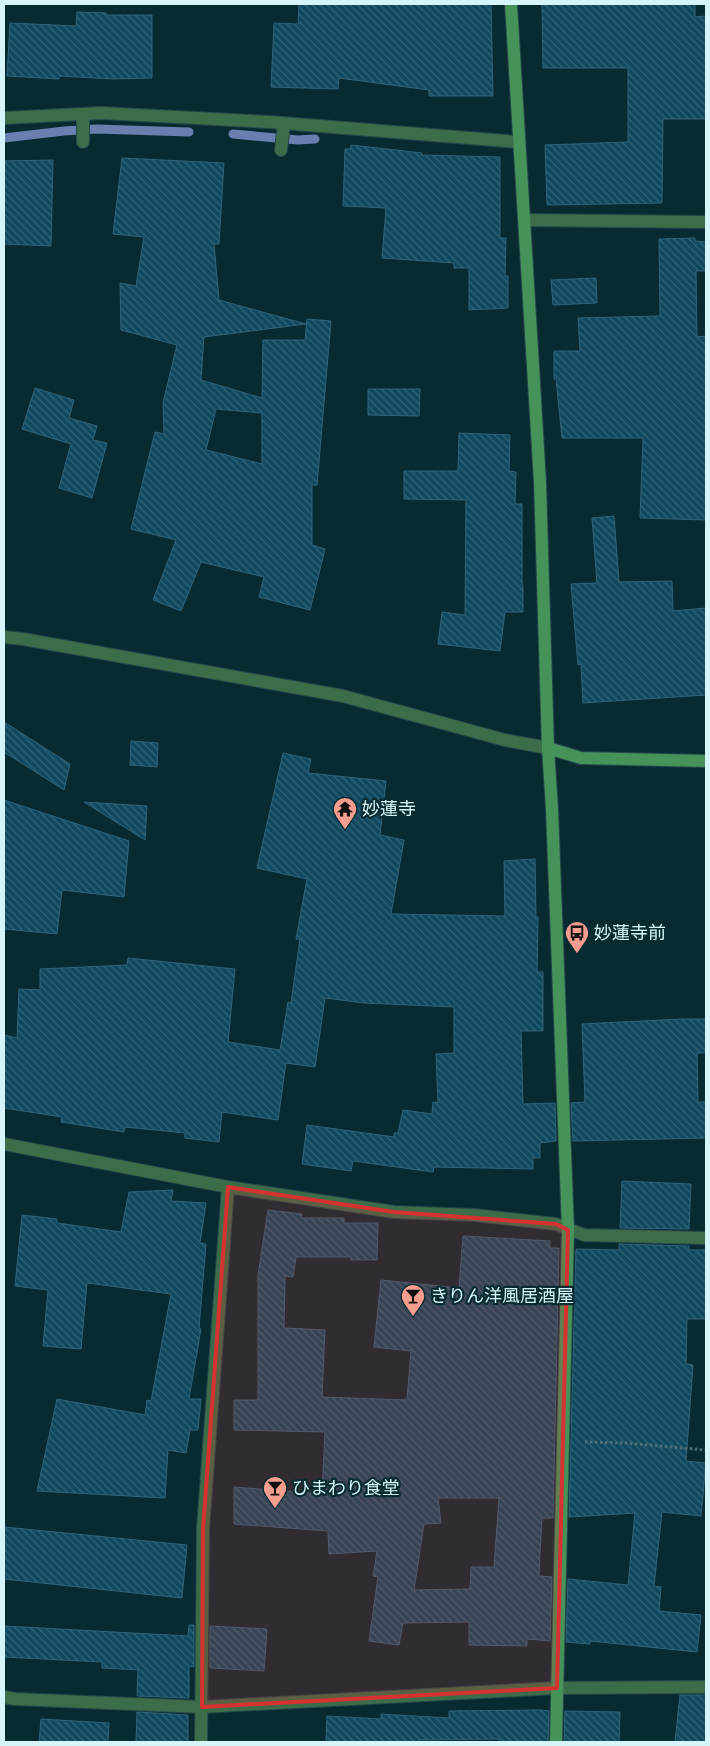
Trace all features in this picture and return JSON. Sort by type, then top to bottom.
[{"type":"street","points":[[511,4],[540,482],[548,748],[568,1230],[556,1742]]},
{"type":"street","points":[[83,114],[83,142]]},
{"type":"street","points":[[4,118],[111,114],[284,124],[518,142]]},
{"type":"street","points":[[281,150],[284,124]]},
{"type":"street","points":[[525,220],[706,222]]},
{"type":"street","points":[[4,637],[343,696],[505,740],[548,748],[580,758],[706,761]]},
{"type":"street","points":[[4,1144],[228,1187],[394,1212],[483,1216],[556,1224],[584,1235],[706,1238]]},
{"type":"street","points":[[201,1742],[204,1506],[228,1187]]},
{"type":"street","points":[[4,1697],[202,1707],[557,1688],[706,1688]]},
{"type":"path","points":[[564,1441],[626,1443],[706,1450]]},
{"type":"highlighted area","points":[[228,1187],[394,1212],[556,1224],[568,1230],[557,1688],[202,1707],[203,1529]]},
{"type":"building","points":[[299,4],[491,4],[493,96],[429,96],[429,90],[339,78],[338,89],[271,87],[274,23],[298,24]]},
{"type":"building","points":[[542,4],[695,4],[695,17],[706,16],[706,119],[663,119],[662,203],[547,205],[545,145],[628,142],[628,68],[543,68]]},
{"type":"building","points":[[77,12],[106,13],[106,15],[152,15],[152,78],[113,79],[60,76],[59,79],[7,76],[10,23],[76,26]]},
{"type":"building","points":[[351,145],[422,153],[421,155],[500,157],[500,238],[506,238],[505,276],[508,276],[508,308],[469,310],[469,268],[454,268],[454,263],[382,258],[386,208],[343,206],[345,149],[350,149]]},
{"type":"building","points":[[122,158],[224,163],[219,244],[214,244],[219,300],[306,324],[204,337],[201,380],[262,398],[263,340],[305,340],[307,319],[331,321],[317,485],[312,485],[312,545],[325,549],[310,610],[259,597],[264,577],[201,562],[181,611],[153,600],[176,540],[131,529],[155,432],[164,434],[163,403],[177,345],[121,330],[120,283],[136,286],[144,237],[113,234]],"holes":[[[216,409],[262,413],[262,464],[206,450]]]},
{"type":"building","points":[[53,160],[51,246],[4,244],[4,161]]},
{"type":"building","points":[[695,238],[695,241],[706,242],[706,271],[696,271],[697,337],[706,336],[706,520],[640,518],[643,438],[562,438],[556,379],[554,379],[554,351],[580,351],[578,318],[660,316],[659,239]]},
{"type":"building","points":[[596,278],[597,303],[553,305],[551,280]]},
{"type":"building","points":[[35,388],[74,400],[69,418],[97,426],[93,440],[107,443],[92,498],[59,488],[71,444],[22,429]]},
{"type":"building","points":[[368,389],[420,389],[419,416],[368,415]]},
{"type":"building","points":[[459,433],[510,435],[509,471],[516,472],[515,504],[522,504],[523,612],[505,612],[500,651],[438,644],[442,612],[465,615],[466,500],[404,499],[404,471],[458,471]]},
{"type":"building","points":[[614,516],[619,582],[672,581],[673,611],[706,608],[706,695],[583,703],[581,664],[578,665],[571,584],[597,583],[592,518]]},
{"type":"building","points":[[4,722],[70,764],[64,790],[4,752]]},
{"type":"building","points":[[131,741],[158,743],[157,767],[130,765]]},
{"type":"building","points":[[283,753],[311,759],[308,773],[386,781],[380,835],[404,840],[391,914],[505,916],[504,861],[535,859],[536,917],[538,917],[537,972],[543,972],[543,1031],[521,1031],[523,1104],[555,1103],[556,1141],[540,1143],[540,1158],[533,1158],[533,1169],[434,1167],[433,1172],[353,1161],[351,1171],[302,1164],[307,1125],[394,1137],[394,1133],[398,1133],[403,1110],[432,1114],[433,1102],[438,1103],[436,1054],[454,1053],[454,1007],[364,1003],[325,998],[315,1067],[286,1063],[278,1120],[222,1112],[219,1142],[185,1138],[185,1133],[125,1127],[124,1132],[61,1122],[62,1117],[4,1108],[4,1035],[17,1038],[19,989],[40,990],[40,969],[127,965],[128,958],[235,969],[228,1042],[280,1050],[288,1002],[291,1003],[300,939],[296,939],[307,879],[257,868]]},
{"type":"building","points":[[4,800],[129,841],[124,897],[62,890],[57,934],[4,929]]},
{"type":"building","points":[[84,802],[147,806],[145,840]]},
{"type":"building","points":[[706,1019],[706,1053],[697,1053],[698,1102],[706,1102],[706,1138],[573,1141],[571,1103],[585,1102],[582,1024]]},
{"type":"building","points":[[622,1181],[691,1184],[689,1229],[620,1228]]},
{"type":"building","points":[[173,1190],[171,1201],[206,1203],[200,1243],[206,1244],[199,1328],[201,1329],[189,1399],[201,1399],[198,1430],[190,1430],[186,1453],[168,1450],[165,1498],[37,1491],[57,1399],[145,1415],[147,1400],[151,1401],[171,1294],[87,1283],[81,1349],[43,1346],[48,1290],[15,1286],[22,1215],[57,1219],[57,1223],[121,1232],[129,1192]]},
{"type":"building","points":[[268,1210],[302,1214],[301,1218],[344,1218],[344,1223],[378,1223],[377,1260],[351,1260],[351,1257],[296,1257],[293,1277],[285,1276],[284,1328],[325,1330],[322,1397],[407,1400],[411,1351],[374,1347],[381,1280],[459,1288],[463,1236],[550,1241],[550,1248],[559,1248],[553,1518],[542,1518],[539,1576],[552,1577],[550,1641],[527,1639],[527,1646],[469,1645],[469,1622],[403,1623],[399,1645],[369,1641],[378,1577],[373,1576],[377,1551],[329,1554],[328,1531],[234,1524],[234,1487],[322,1494],[325,1432],[234,1430],[234,1400],[258,1400],[258,1275]],"holes":[[[438,1498],[499,1498],[494,1567],[471,1567],[470,1589],[414,1590],[424,1524],[441,1523]]]},
{"type":"building","points":[[619,1244],[689,1246],[689,1250],[706,1250],[706,1319],[687,1319],[686,1364],[693,1365],[686,1461],[706,1463],[701,1516],[662,1512],[654,1586],[661,1587],[659,1611],[701,1615],[697,1652],[590,1641],[590,1644],[566,1642],[568,1579],[628,1585],[635,1513],[569,1517],[576,1249],[619,1250]]},
{"type":"building","points":[[4,1527],[187,1545],[182,1598],[4,1579]]},
{"type":"building","points":[[189,1625],[194,1625],[194,1667],[189,1666],[189,1698],[137,1696],[138,1670],[102,1668],[102,1662],[4,1657],[4,1626],[188,1636]]},
{"type":"building","points":[[210,1626],[267,1629],[264,1671],[210,1668]]},
{"type":"building","points":[[680,1695],[706,1695],[706,1742],[675,1742]]},
{"type":"building","points":[[449,1711],[549,1711],[548,1742],[499,1742],[499,1739],[419,1740],[419,1742],[326,1742],[327,1716],[381,1719],[381,1714],[449,1718]]},
{"type":"building","points":[[565,1711],[620,1712],[619,1742],[564,1742]]},
{"type":"building","points":[[137,1712],[188,1715],[188,1742],[136,1742]]},
{"type":"building","points":[[41,1719],[109,1723],[108,1742],[39,1742]]},
{"type":"waterway","points":[[4,138],[97,129],[189,132]]},
{"type":"waterway","points":[[233,134],[298,140],[315,139]]},
{"type":"place","name":"妙蓮寺","points":[[345,830]]},
{"type":"place","name":"妙蓮寺前","points":[[577,954]]},
{"type":"place","name":"きりん洋風居酒屋","points":[[413,1317]]},
{"type":"place","name":"ひまわり食堂","points":[[275,1509]]}]
